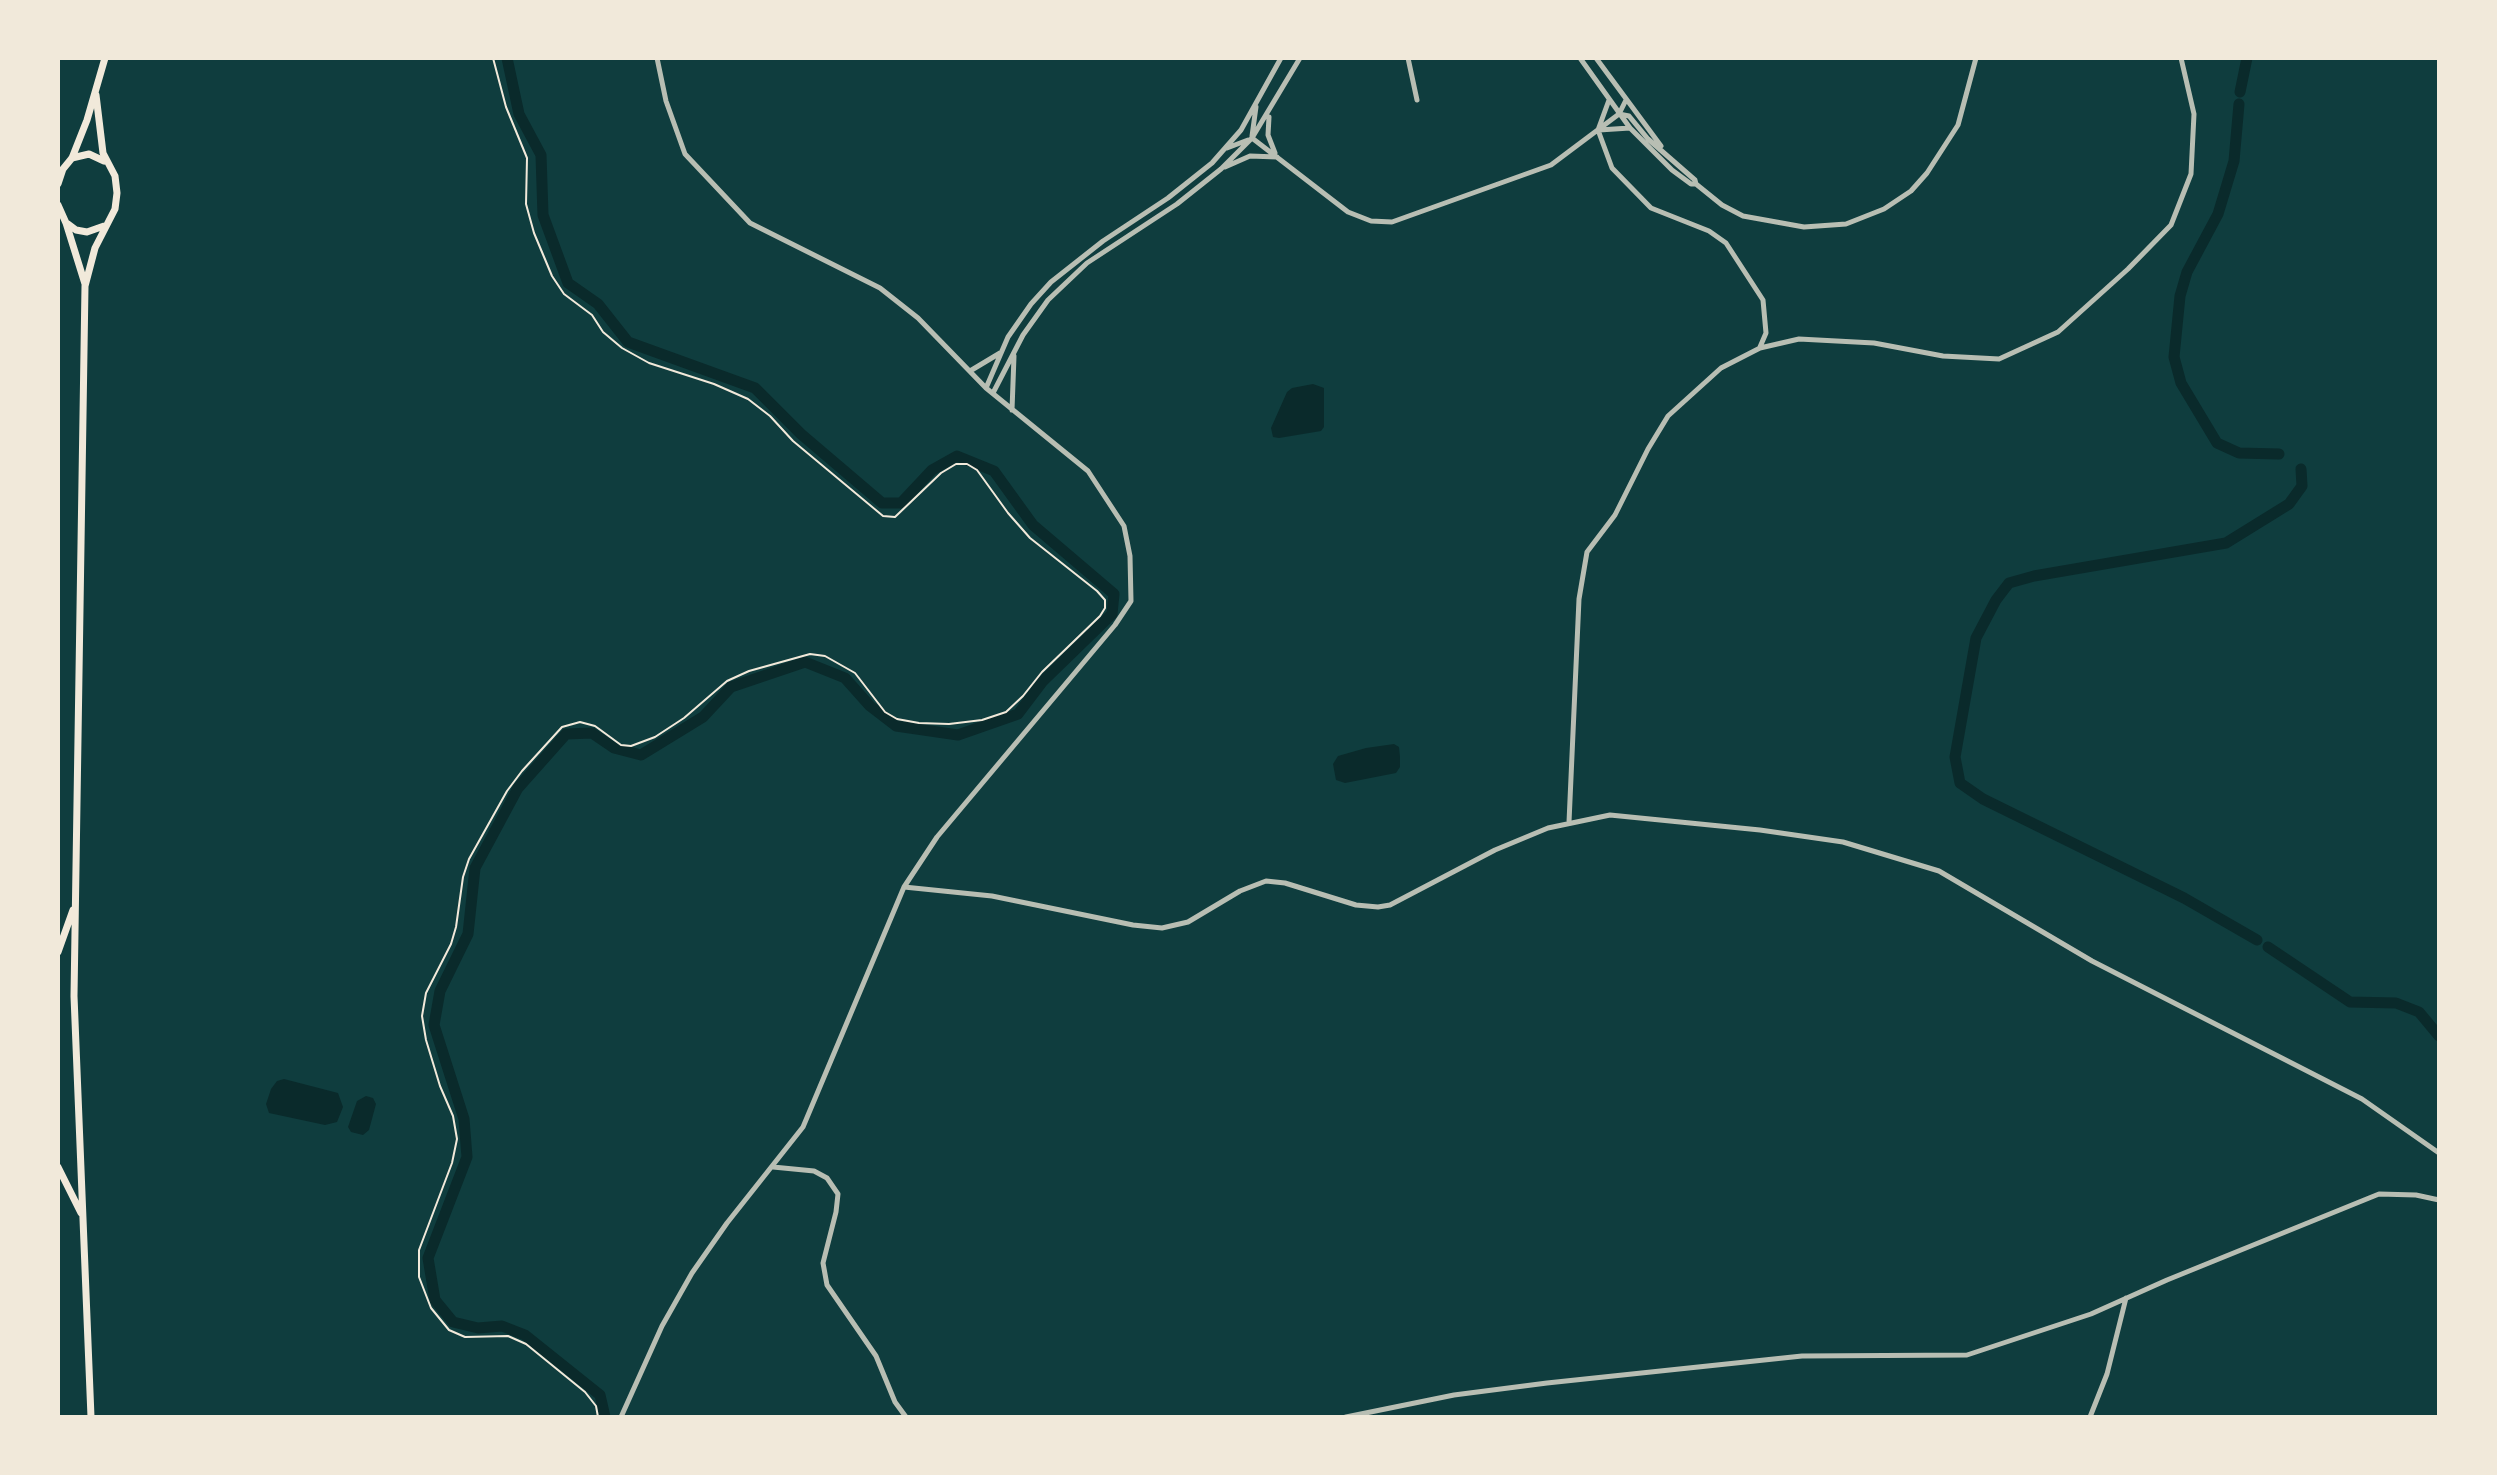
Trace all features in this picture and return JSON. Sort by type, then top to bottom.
[{"type":"main road","points":[[58,184],[61,171],[72,158],[96,95],[105,58]]},
{"type":"main road","points":[[91,1417],[74,1010],[85,286],[95,248],[115,209],[117,193],[115,176],[106,162],[96,95]]},
{"type":"main road","points":[[72,158],[89,154],[106,162]]},
{"type":"main road","points":[[58,205],[85,286]]},
{"type":"main road","points":[[66,223],[76,230],[87,232],[96,231],[107,224]]},
{"type":"main road","points":[[58,952],[75,905]]},
{"type":"main road","points":[[58,1167],[82,1214]]},
{"type":"street","points":[[621,1417],[662,1326],[692,1273],[803,1127],[904,887],[937,837],[1115,625],[1131,601],[1130,556],[1124,526],[1088,471],[1012,411],[918,318],[880,288],[750,223],[685,154],[666,101],[657,58]]},
{"type":"street","points":[[986,388],[1008,337],[1031,304],[1051,282],[1103,241],[1168,198],[1212,163],[1241,130],[1281,58]]},
{"type":"street","points":[[993,393],[1023,335],[1048,300],[1087,263],[1177,204],[1221,169],[1252,138],[1300,58]]},
{"type":"street","points":[[1408,58],[1417,100]]},
{"type":"street","points":[[1580,58],[1630,128],[1672,170],[1691,184],[1696,184]]},
{"type":"street","points":[[1596,58],[1666,153]]},
{"type":"street","points":[[1619,114],[1629,116],[1648,139],[1696,184],[1722,205],[1743,216],[1804,227],[1846,224],[1884,209],[1911,191],[1958,125],[1976,58]]},
{"type":"street","points":[[1569,822],[1579,599],[1587,552],[1615,515],[1668,416],[1721,368],[1760,348],[1799,339],[1874,343],[1943,356],[1999,359],[2058,332],[2171,225],[2191,174],[2194,114],[2181,58]]},
{"type":"street","points":[[1609,100],[1598,130],[1612,168],[1651,208],[1709,231],[1726,243],[1763,300],[1766,333],[1760,348]]},
{"type":"street","points":[[1252,138],[1348,212],[1371,221],[1392,222],[1551,165],[1619,114],[1626,100]]},
{"type":"street","points":[[1252,138],[1256,102]]},
{"type":"street","points":[[1270,111],[1268,135],[1278,157]]},
{"type":"street","points":[[1598,130],[1630,128]]},
{"type":"street","points":[[1223,150],[1252,138]]},
{"type":"street","points":[[1221,169],[1250,156],[1278,157]]},
{"type":"street","points":[[970,371],[1001,352]]},
{"type":"street","points":[[1012,411],[1014,355]]},
{"type":"street","points":[[904,887],[992,896],[1133,925],[1162,928],[1188,922],[1240,891],[1266,881],[1285,883],[1356,905],[1390,905],[1495,850],[1548,828],[1610,815],[1843,842],[1939,871],[2092,961],[2362,1099],[2439,1153]]},
{"type":"street","points":[[773,1167],[814,1171],[827,1178],[838,1194],[823,1263],[827,1285],[876,1356],[895,1402],[906,1417]]},
{"type":"street","points":[[1346,1417],[1485,1391],[1802,1356],[1967,1355],[2091,1314],[2379,1194],[2416,1195],[2439,1200]]},
{"type":"street","points":[[2090,1417],[2107,1374],[2126,1298]]},
{"type":"path","points":[[493,58],[506,107],[527,158],[526,204],[540,247],[552,276],[564,294],[592,315],[603,332],[622,348],[649,363],[714,384],[748,399],[872,510],[883,516],[895,517],[906,510],[941,473],[956,464],[967,464],[977,470],[1030,538],[1105,600],[1100,616],[1042,672],[1023,696],[1006,712],[982,720],[949,724],[897,719],[885,712],[855,673],[825,656],[810,654],[749,671],[727,681],[684,718],[655,737],[631,746],[621,745],[595,726],[580,722],[562,727],[507,791],[469,859],[451,944],[426,993],[422,1016],[426,1040],[453,1116],[457,1139],[452,1163],[419,1250],[419,1277],[431,1308],[449,1330],[465,1337],[508,1336],[526,1344],[585,1392],[596,1406],[598,1417]]},
{"type":"water","points":[[1313,384],[1324,388],[1324,427],[1321,431],[1273,437],[1271,428],[1287,392]]},
{"type":"water","points":[[1394,744],[1399,747],[1400,757],[1400,767],[1396,773],[1345,783],[1336,780],[1333,764],[1338,756]]},
{"type":"water","points":[[284,1079],[338,1093],[343,1107],[337,1122],[325,1125],[269,1113],[266,1104],[271,1089],[277,1081]]},
{"type":"water","points":[[366,1096],[373,1098],[376,1104],[369,1130],[363,1135],[351,1132],[348,1127],[357,1101]]},
{"type":"waterway","points":[[507,58],[519,114],[541,155],[543,215],[568,283],[598,304],[628,342],[755,388],[801,434],[882,503],[901,503],[932,470],[957,456],[994,471],[1033,525],[1114,594],[1112,614],[1043,681],[1018,714],[958,735],[896,726],[870,706],[845,678],[805,662],[731,687],[703,717],[641,755],[614,748],[592,733],[566,734],[518,788],[475,868],[468,934],[440,991],[434,1025],[464,1119],[467,1157],[428,1258],[435,1300],[453,1322],[478,1328],[502,1326],[525,1335],[600,1395],[605,1417]]},
{"type":"waterway","points":[[2240,92],[2247,58]]},
{"type":"waterway","points":[[2239,104],[2234,161],[2218,214],[2187,272],[2180,296],[2174,357],[2181,383],[2217,443],[2239,453],[2279,454]]},
{"type":"waterway","points":[[2257,940],[2184,898],[1983,799],[1960,783],[1955,757],[1976,638],[1996,600],[2009,583],[2226,543],[2289,504],[2302,486],[2301,469]]},
{"type":"waterway","points":[[2268,947],[2350,1002],[2396,1003],[2419,1012],[2439,1036]]}]
